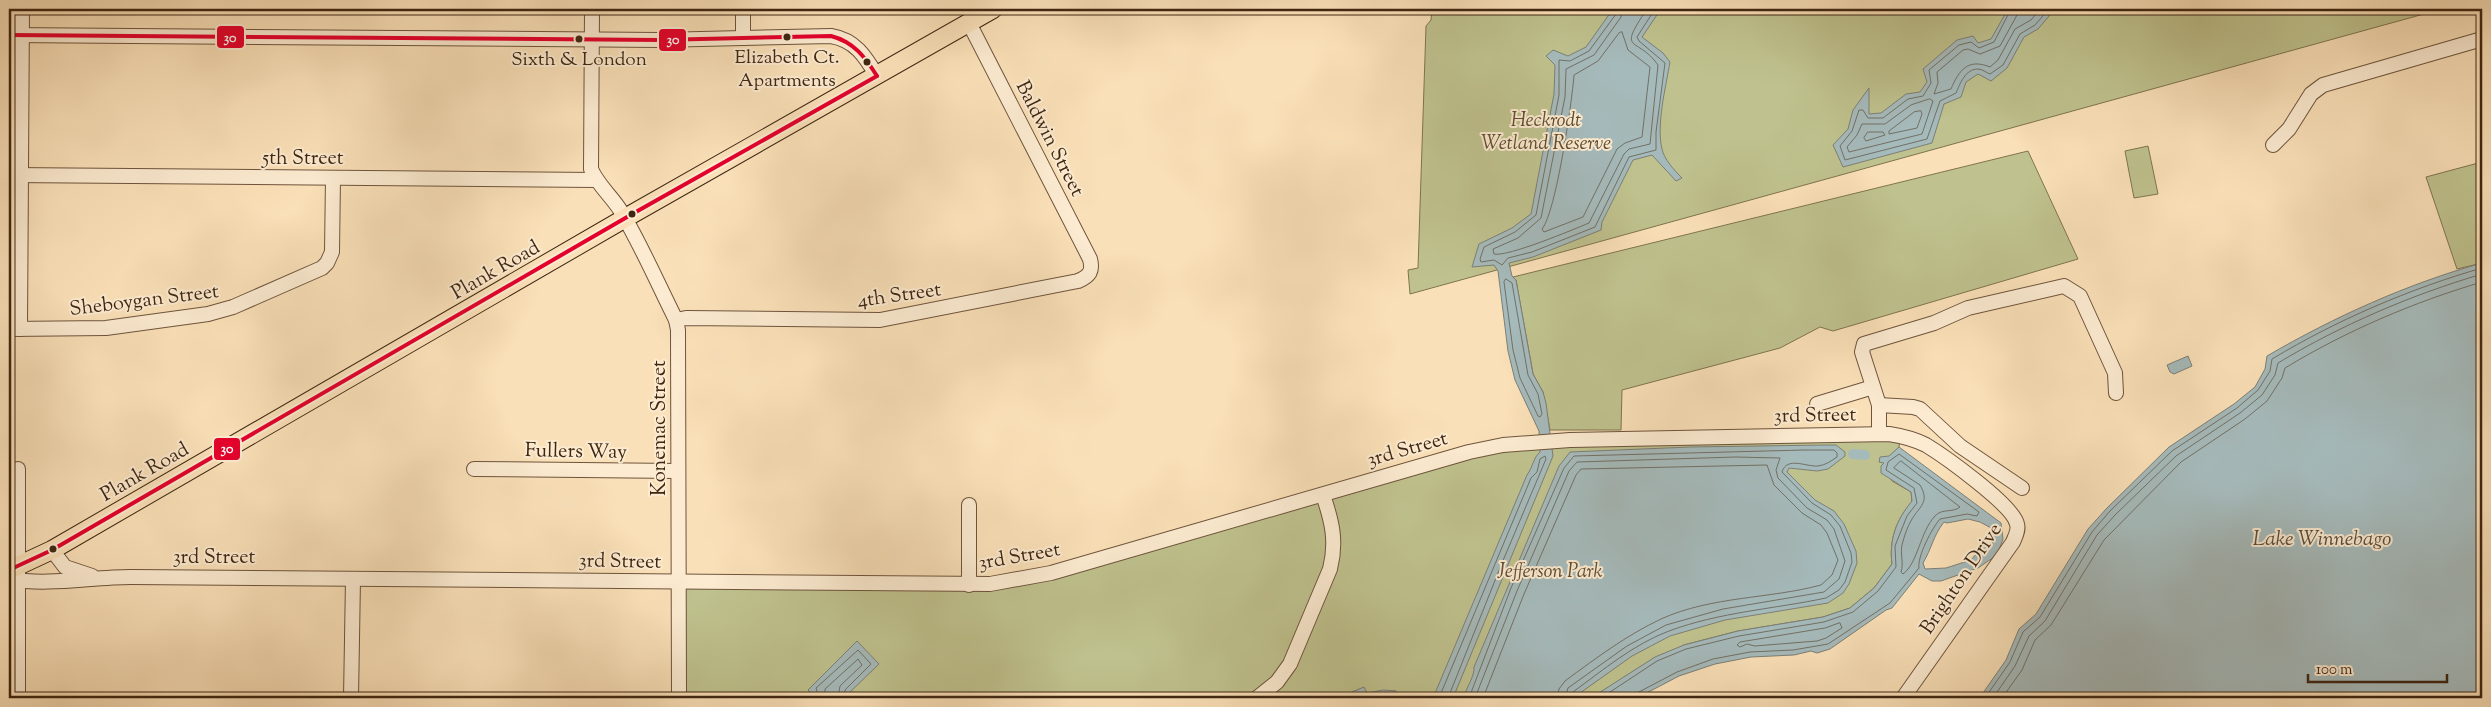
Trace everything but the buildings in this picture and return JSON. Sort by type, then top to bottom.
[{"type":"main road","name":"Plank Road","points":[[13,574],[625,218],[994,9]]},
{"type":"street","points":[[14,329],[15,35],[22,9]]},
{"type":"street","points":[[592,9],[591,169],[596,180]]},
{"type":"street","points":[[742,38],[743,9]]},
{"type":"street","name":"Baldwin Street","points":[[969,23],[1090,258],[1091,272]]},
{"type":"street","points":[[15,35],[592,40],[840,38],[848,40],[861,52],[877,76]]},
{"type":"street","points":[[2273,144],[2289,129],[2311,94],[2320,86],[2482,39]]},
{"type":"street","name":"5th Street","points":[[15,175],[596,180]]},
{"type":"street","name":"Sheboygan Street","points":[[14,329],[106,328],[208,314],[233,307],[322,268],[327,264],[332,252],[333,178]]},
{"type":"street","name":"Konemac Street","points":[[596,180],[625,218],[676,320],[678,330],[679,698]]},
{"type":"street","name":"4th Street","points":[[676,320],[686,318],[880,320],[1078,281],[1091,272]]},
{"type":"street","points":[[1879,434],[1879,405],[1862,352],[1864,344],[1934,323],[1968,308],[2064,286],[2080,296],[2115,373],[2116,393]]},
{"type":"street","points":[[1817,404],[1874,387]]},
{"type":"street","points":[[1879,405],[1913,407],[1920,410],[1960,446],[2022,488]]},
{"type":"street","name":"3rd Street","points":[[13,574],[81,580],[93,577],[969,585],[1006,583],[1051,573],[1469,452],[1503,445],[1554,441],[1879,434],[1906,437]]},
{"type":"street","name":"Brighton Drive","points":[[1903,698],[2013,542],[2018,530],[2017,524],[2006,505],[1938,453],[1906,437]]},
{"type":"street","points":[[18,469],[13,574],[18,698]]},
{"type":"street","name":"Fullers Way","points":[[474,469],[678,471]]},
{"type":"street","points":[[1257,698],[1277,682],[1290,664],[1330,568],[1334,553],[1333,528],[1323,495]]},
{"type":"street","points":[[968,505],[969,585]]},
{"type":"street","name":"3rd Street","points":[[52,550],[65,566],[93,577]]},
{"type":"street","points":[[352,578],[352,698]]},
{"type":"green space","name":"Heckrodt Wetland Reserve","points":[[1432,9],[2442,9],[1410,294],[1408,270],[1418,268],[1426,26],[1431,20]]},
{"type":"green space","points":[[2148,146],[2158,194],[2134,198],[2125,151]]},
{"type":"green space","points":[[2028,151],[2078,259],[1833,331],[1820,327],[1780,348],[1622,390],[1621,430],[1550,430],[1543,392],[1533,374],[1516,280],[1513,277]]},
{"type":"green space","points":[[2482,162],[2482,263],[2457,269],[2426,177]]},
{"type":"green space","name":"Jefferson Park","points":[[1900,439],[1899,447],[1884,463],[1892,481],[1911,492],[1912,502],[1906,509],[1895,531],[1891,555],[1892,564],[1874,588],[1850,608],[1823,617],[1738,631],[1684,645],[1591,698],[1400,698],[1396,691],[1367,693],[1363,688],[1337,698],[685,698],[684,584],[988,587],[1467,456],[1539,442]]},
{"type":"water","points":[[1613,9],[1661,9],[1642,37],[1663,53],[1670,62],[1662,106],[1660,139],[1665,157],[1682,178],[1676,181],[1652,155],[1633,160],[1602,222],[1601,230],[1533,257],[1509,263],[1512,276],[1516,280],[1533,374],[1543,392],[1546,403],[1553,456],[1453,698],[1433,698],[1527,475],[1540,452],[1539,431],[1515,380],[1508,351],[1498,271],[1494,265],[1472,267],[1479,244],[1512,228],[1531,214],[1554,94],[1555,65],[1546,56],[1553,50],[1568,56],[1586,47]]},
{"type":"water","points":[[2008,9],[2055,9],[2038,29],[2024,37],[2007,68],[1991,81],[1978,74],[1966,82],[1961,97],[1944,104],[1932,143],[1843,167],[1833,145],[1848,129],[1853,110],[1869,88],[1869,114],[1881,113],[1906,94],[1920,92],[1927,82],[1923,69],[1957,40],[1973,36],[1978,43],[1991,39]]},
{"type":"water","name":"Lake Winnebago","points":[[2482,263],[2482,698],[1976,698],[1983,693],[2006,660],[2019,629],[2036,614],[2088,529],[2169,447],[2234,404],[2255,387],[2265,369],[2267,356],[2318,328],[2399,291]]},
{"type":"water","points":[[2188,356],[2192,366],[2174,374],[2170,372],[2167,365]]},
{"type":"water","points":[[1836,445],[1845,452],[1845,456],[1828,469],[1817,471],[1789,468],[1787,472],[1815,500],[1834,511],[1844,524],[1856,551],[1857,563],[1849,584],[1843,593],[1828,603],[1725,620],[1670,636],[1632,656],[1573,698],[1464,698],[1474,667],[1559,466],[1570,452],[1690,447]]},
{"type":"water","points":[[1899,447],[2001,523],[2003,539],[1997,555],[1978,568],[1941,581],[1932,581],[1919,574],[1892,608],[1886,610],[1830,649],[1817,653],[1811,651],[1794,655],[1751,657],[1715,664],[1679,676],[1637,698],[1591,698],[1655,657],[1684,645],[1738,631],[1823,617],[1850,608],[1874,588],[1892,564],[1891,555],[1895,531],[1902,515],[1912,501],[1911,492],[1881,473],[1881,466],[1884,463],[1879,462],[1880,457],[1889,456]],"holes":[[[1968,519],[1980,522],[1995,530],[1993,542],[1990,545],[1984,545],[1971,560],[1946,568],[1925,569],[1923,563],[1937,532],[1944,522]]]},
{"type":"water","points":[[857,641],[879,664],[848,694],[852,698],[816,698],[808,690]]},
{"type":"water","points":[[1364,687],[1367,693],[1383,690],[1396,691],[1400,698],[1337,698]]},
{"type":"waterway","points":[[1853,454],[1865,455]]},
{"type":"transit line","name":"30","points":[[9,35],[659,40],[831,36],[846,42],[858,51],[877,76]]},
{"type":"transit line","name":"30","points":[[9,570],[52,550],[634,213],[877,76]]},
{"type":"place","name":"Elizabeth Ct. Apartments","points":[[787,37]]},
{"type":"place","name":"Sixth & London","points":[[579,39]]}]
